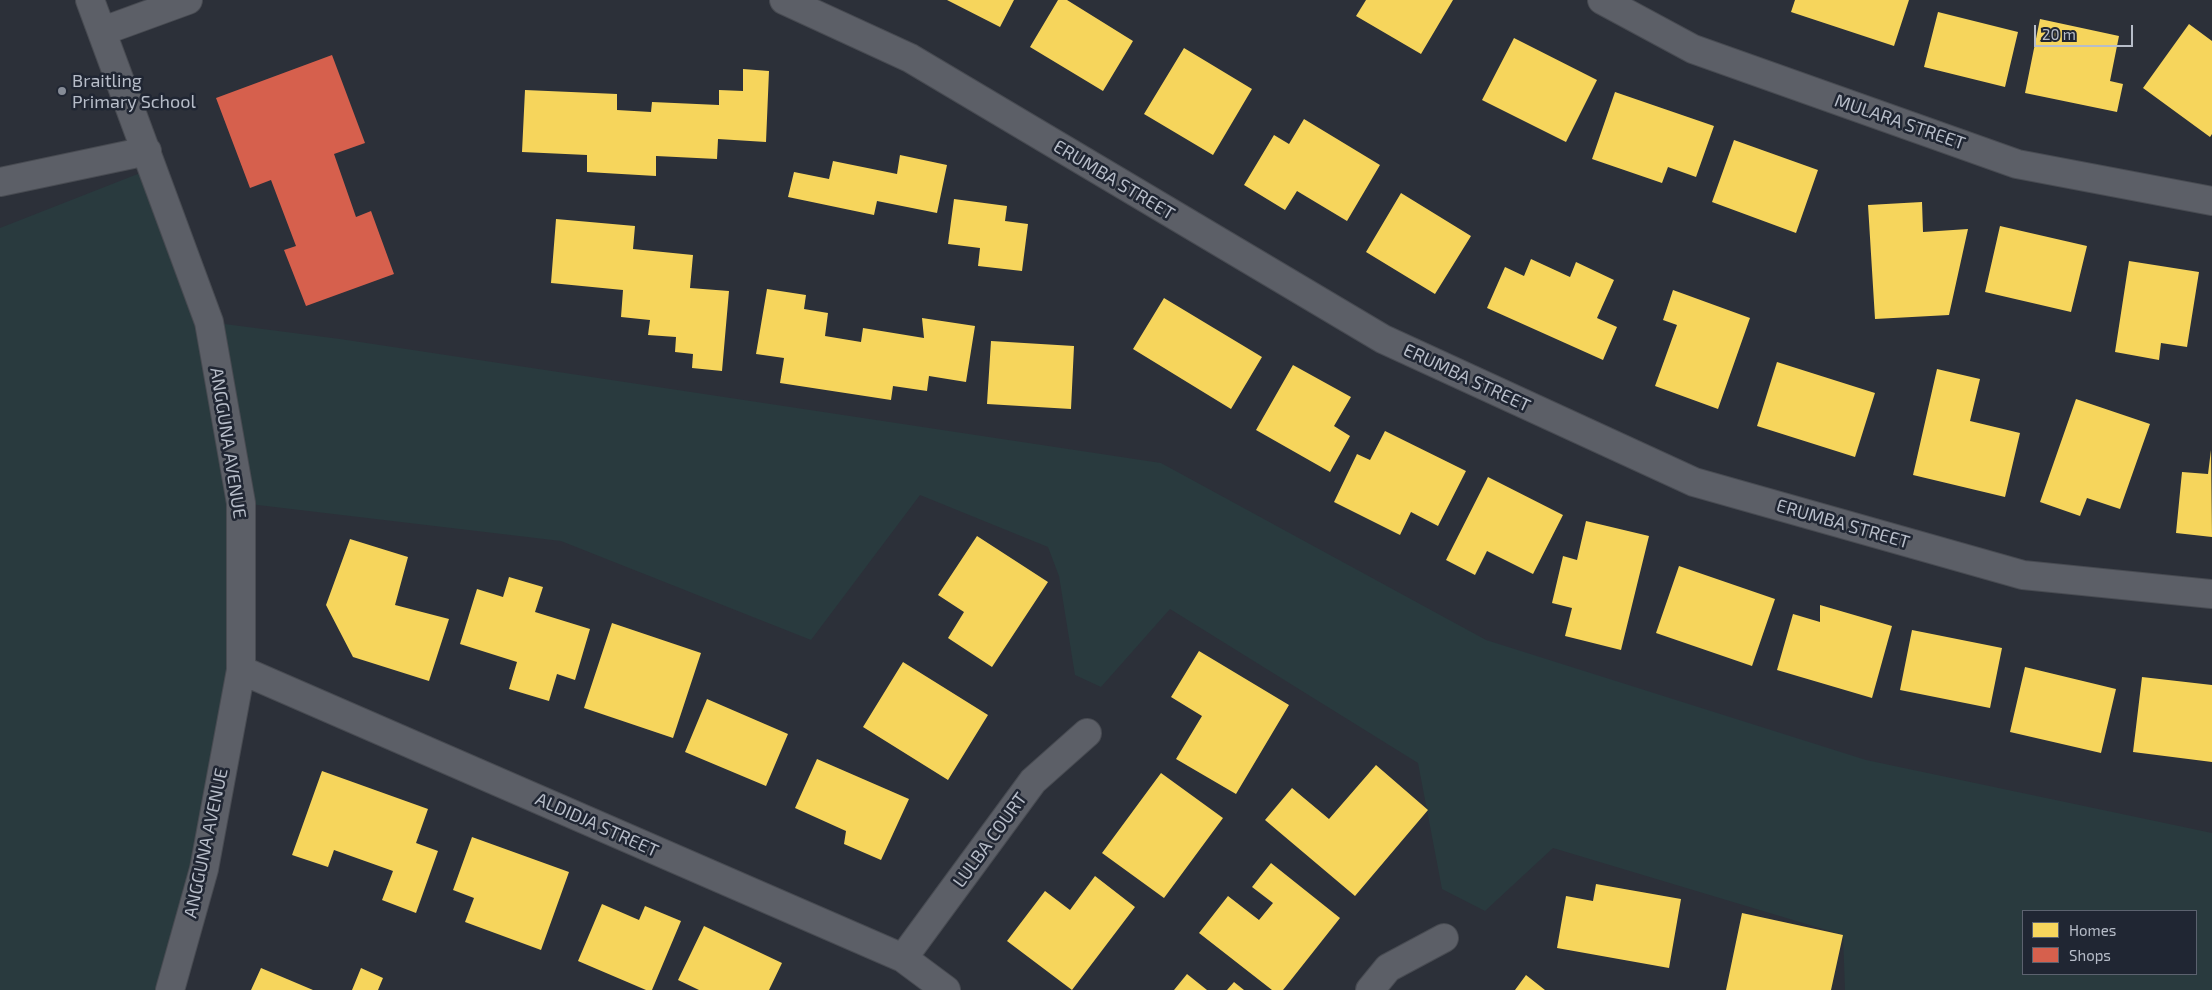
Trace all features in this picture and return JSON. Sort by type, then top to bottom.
[{"type":"street","name":"ANGGUNA AVENUE","points":[[90,0],[103,31],[211,332],[241,503],[241,670],[204,869],[170,990]]},
{"type":"street","points":[[103,31],[188,0]]},
{"type":"street","name":"ERUMBA STREET","points":[[784,0],[910,58],[1383,340],[1694,482],[2023,575],[2212,594]]},
{"type":"street","name":"MULARA STREET","points":[[1602,0],[1693,49],[2017,164],[2212,201]]},
{"type":"street","points":[[0,182],[146,151]]},
{"type":"street","name":"ALDIDJA STREET","points":[[241,670],[904,958],[946,990]]},
{"type":"street","name":"LULBA COURT","points":[[904,958],[1033,781],[1087,732]]},
{"type":"street","points":[[1370,990],[1388,968],[1444,938]]},
{"type":"shaded area","points":[[153,168],[209,322],[340,339],[1161,463],[1486,640],[1866,760],[2212,833],[2212,990],[1845,990],[1843,935],[1553,848],[1485,911],[1442,889],[1418,763],[1170,609],[1101,687],[1075,675],[1059,576],[1048,547],[920,495],[811,640],[561,541],[241,503],[241,670],[170,990],[0,990],[0,228]]},
{"type":"building: Homes","points":[[947,0],[1014,0],[1000,27]]},
{"type":"building: Homes","points":[[1058,0],[1067,0],[1133,41],[1103,91],[1030,47]]},
{"type":"building: Homes","points":[[1366,0],[1453,0],[1421,54],[1356,16]]},
{"type":"building: Homes","points":[[1795,0],[1909,0],[1894,46],[1791,12]]},
{"type":"building: Homes","points":[[1938,12],[2018,32],[2005,87],[1924,67]]},
{"type":"building: Homes","points":[[2040,19],[2119,36],[2110,81],[2123,84],[2117,112],[2025,93]]},
{"type":"building: Homes","points":[[2189,24],[2212,41],[2212,134],[2210,137],[2143,88]]},
{"type":"building: Homes","points":[[1514,38],[1597,80],[1566,142],[1482,100]]},
{"type":"building: Homes","points":[[1184,48],[1252,89],[1213,155],[1144,114]]},
{"type":"building: Homes","points":[[743,69],[769,71],[766,142],[718,139],[717,159],[656,156],[656,176],[587,172],[587,155],[522,152],[525,90],[617,94],[617,110],[651,112],[652,102],[719,105],[719,90],[743,91]]},
{"type":"building: Homes","points":[[1615,92],[1714,126],[1696,177],[1668,167],[1662,183],[1592,159]]},
{"type":"building: Homes","points":[[1304,119],[1380,165],[1347,221],[1297,191],[1285,210],[1244,185],[1274,135],[1289,144]]},
{"type":"building: Homes","points":[[1734,140],[1818,170],[1796,233],[1712,202]]},
{"type":"building: Homes","points":[[900,155],[947,165],[937,213],[877,201],[874,215],[788,197],[794,172],[829,179],[833,161],[897,174]]},
{"type":"building: Homes","points":[[1401,193],[1471,236],[1435,294],[1366,252]]},
{"type":"building: Homes","points":[[954,199],[1007,206],[1005,221],[1028,224],[1022,271],[978,266],[980,248],[948,244]]},
{"type":"building: Homes","points":[[1922,202],[1923,232],[1968,229],[1949,315],[1875,319],[1868,205]]},
{"type":"building: Homes","points":[[556,219],[635,226],[633,249],[693,255],[690,288],[729,291],[722,371],[692,368],[693,354],[675,352],[676,337],[648,335],[650,320],[621,317],[623,290],[551,283]]},
{"type":"building: Homes","points":[[2000,226],[2087,246],[2071,312],[1985,292]]},
{"type":"building: Homes","points":[[1531,259],[1570,277],[1576,262],[1614,280],[1597,318],[1617,327],[1603,360],[1487,308],[1505,267],[1524,276]]},
{"type":"building: Homes","points":[[2129,261],[2199,272],[2187,347],[2161,343],[2159,360],[2115,352]]},
{"type":"building: Homes","points":[[767,289],[806,295],[804,309],[828,313],[825,336],[861,342],[863,328],[924,338],[922,318],[975,326],[966,382],[929,376],[927,391],[893,386],[891,400],[780,383],[784,358],[756,354]]},
{"type":"building: Homes","points":[[1673,290],[1750,318],[1718,409],[1655,386],[1677,325],[1663,320]]},
{"type":"building: Homes","points":[[1164,298],[1262,357],[1231,409],[1133,349]]},
{"type":"building: Homes","points":[[991,341],[1074,346],[1071,409],[987,404]]},
{"type":"building: Homes","points":[[1777,362],[1875,393],[1855,457],[1757,426]]},
{"type":"building: Homes","points":[[1293,365],[1351,397],[1334,426],[1350,436],[1330,472],[1256,430]]},
{"type":"building: Homes","points":[[1937,369],[1980,379],[1970,421],[2020,433],[2005,497],[1913,475]]},
{"type":"building: Homes","points":[[2076,399],[2150,424],[2120,509],[2087,498],[2080,516],[2040,502]]},
{"type":"building: Homes","points":[[1385,431],[1466,471],[1438,526],[1411,512],[1400,535],[1334,502],[1357,454],[1370,460]]},
{"type":"building: Homes","points":[[2211,450],[2212,537],[2176,533],[2182,472],[2208,474]]},
{"type":"building: Homes","points":[[1488,477],[1563,515],[1533,574],[1487,551],[1475,575],[1446,560]]},
{"type":"building: Homes","points":[[1586,521],[1649,536],[1621,650],[1565,636],[1572,608],[1552,603],[1563,556],[1577,560]]},
{"type":"building: Homes","points":[[977,536],[1048,582],[992,667],[948,638],[964,612],[938,595]]},
{"type":"building: Homes","points":[[350,539],[408,557],[395,605],[449,619],[429,681],[353,657],[326,605]]},
{"type":"building: Homes","points":[[1679,566],[1775,599],[1752,666],[1656,633]]},
{"type":"building: Homes","points":[[509,577],[543,587],[535,612],[590,629],[575,680],[557,674],[549,701],[509,689],[517,662],[460,644],[477,589],[503,597]]},
{"type":"building: Homes","points":[[1820,605],[1892,626],[1872,698],[1777,670],[1793,614],[1820,622]]},
{"type":"building: Homes","points":[[612,623],[701,653],[673,738],[584,708]]},
{"type":"building: Homes","points":[[1912,630],[2002,648],[1990,708],[1900,690]]},
{"type":"building: Homes","points":[[1199,651],[1289,705],[1236,794],[1176,759],[1202,716],[1171,697]]},
{"type":"building: Homes","points":[[903,662],[988,715],[948,780],[863,727]]},
{"type":"building: Homes","points":[[2025,667],[2116,689],[2101,753],[2010,732]]},
{"type":"building: Homes","points":[[2142,677],[2212,685],[2212,762],[2133,752]]},
{"type":"building: Homes","points":[[707,699],[788,734],[766,786],[685,752]]},
{"type":"building: Homes","points":[[817,759],[909,799],[881,860],[844,844],[846,831],[795,808]]},
{"type":"building: Homes","points":[[1376,765],[1428,810],[1355,896],[1265,820],[1292,788],[1329,819]]},
{"type":"building: Homes","points":[[322,771],[428,809],[416,843],[438,851],[416,913],[382,900],[393,871],[334,850],[328,867],[292,855]]},
{"type":"building: Homes","points":[[1161,773],[1223,818],[1164,898],[1102,853]]},
{"type":"building: Homes","points":[[472,837],[569,872],[541,950],[465,922],[474,898],[453,890]]},
{"type":"building: Homes","points":[[1271,863],[1340,918],[1283,990],[1272,990],[1199,933],[1228,896],[1259,920],[1273,903],[1252,887]]},
{"type":"building: Homes","points":[[1095,876],[1135,907],[1072,990],[1007,941],[1045,891],[1070,910]]},
{"type":"building: Homes","points":[[1596,884],[1681,899],[1669,968],[1557,948],[1566,896],[1593,901]]},
{"type":"building: Homes","points":[[602,904],[639,920],[645,906],[681,921],[652,990],[646,990],[578,961]]},
{"type":"building: Homes","points":[[1742,913],[1843,935],[1831,990],[1726,990]]},
{"type":"building: Homes","points":[[704,926],[782,963],[769,990],[699,990],[678,980]]},
{"type":"building: Homes","points":[[261,968],[313,990],[251,990]]},
{"type":"building: Homes","points":[[361,968],[383,978],[378,990],[352,990]]},
{"type":"building: Homes","points":[[1187,974],[1207,990],[1174,990]]},
{"type":"building: Homes","points":[[1526,975],[1545,990],[1515,990]]},
{"type":"building: Homes","points":[[1234,982],[1244,990],[1227,990]]},
{"type":"building: Shops","points":[[332,55],[365,143],[334,154],[356,217],[371,211],[394,274],[306,306],[284,250],[296,246],[271,180],[250,188],[216,98]]},
{"type":"place","name":"Braitling Primary School","points":[[62,91]]}]
